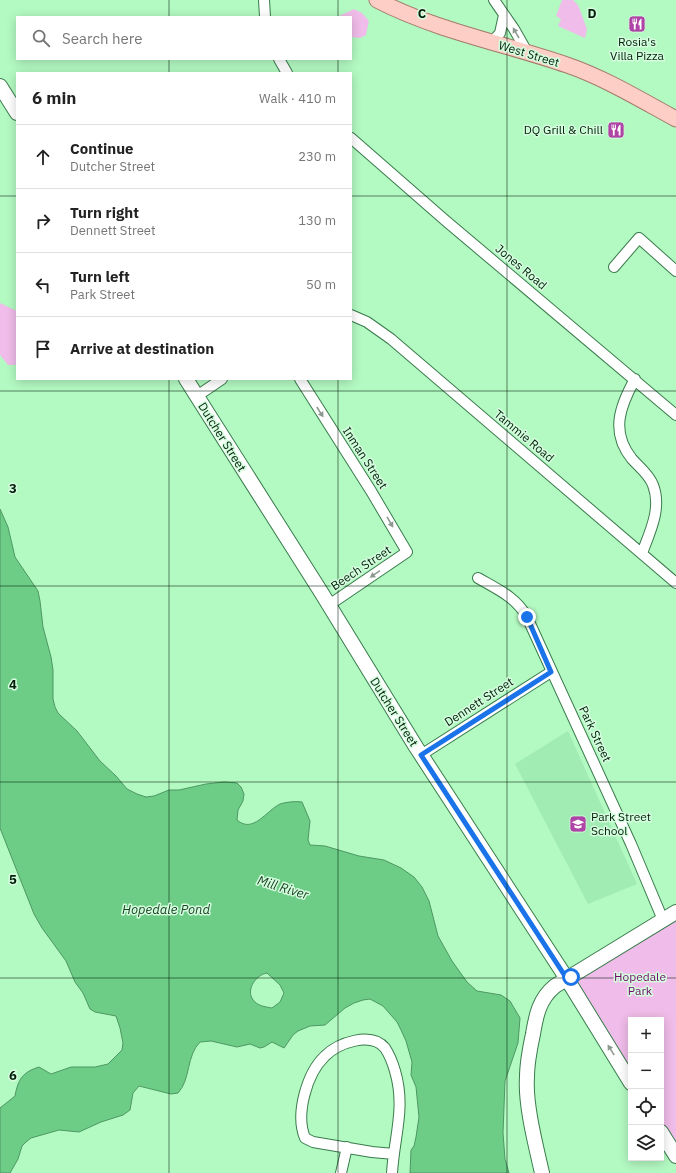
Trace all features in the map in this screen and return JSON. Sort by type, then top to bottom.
[{"type":"main road","name":"West Street","points":[[377,0],[430,23],[569,66],[612,85],[676,119]]},
{"type":"street","points":[[264,0],[265,16]]},
{"type":"street","points":[[494,0],[514,29],[527,52]]},
{"type":"street","points":[[492,42],[500,33],[504,15]]},
{"type":"street","points":[[280,60],[286,72]]},
{"type":"street","points":[[0,86],[16,111]]},
{"type":"street","name":"Jones Road","points":[[352,139],[446,221],[676,415]]},
{"type":"street","points":[[614,267],[639,238],[676,271]]},
{"type":"street","name":"Tammie Road","points":[[352,315],[367,322],[391,339],[676,583]]},
{"type":"street","points":[[635,379],[622,405],[619,425],[624,445],[631,458],[653,485],[655,495],[655,515],[642,553]]},
{"type":"street","name":"Dutcher Street","points":[[187,380],[329,605],[421,755],[567,979],[628,1078]]},
{"type":"street","points":[[196,396],[220,380]]},
{"type":"street","name":"Inman Street","points":[[301,380],[371,491],[407,552]]},
{"type":"street","name":"Beech Street","points":[[329,605],[407,552]]},
{"type":"street","name":"Park Street","points":[[478,578],[513,599],[521,607],[527,617],[631,844],[663,920]]},
{"type":"street","name":"Dennett Street","points":[[421,755],[551,672]]},
{"type":"street","points":[[542,1173],[528,1104],[527,1077],[535,1020],[540,1005],[549,991],[676,912]]},
{"type":"street","points":[[392,1173],[400,1117],[395,1070],[385,1048],[379,1043],[371,1041],[351,1041],[342,1044],[325,1055],[313,1073],[308,1084],[303,1102],[302,1127],[305,1138],[313,1142],[372,1152],[394,1154]]},
{"type":"street","points":[[664,1137],[676,1156]]},
{"type":"street","points":[[341,1173],[347,1147]]},
{"type":"shaded area","name":"Park Street School","points":[[568,731],[637,884],[588,904],[515,764]]},
{"type":"green space","points":[[562,0],[573,0],[578,5],[587,29],[585,38],[558,26],[561,19],[556,16]]},
{"type":"green space","points":[[354,9],[362,13],[369,21],[366,35],[360,38],[352,37],[352,16],[339,16]]},
{"type":"green space","points":[[0,303],[16,311],[16,364],[8,365],[0,355]]},
{"type":"green space","name":"Hopedale Park","points":[[676,918],[676,1145],[664,1126],[664,1017],[628,1017],[628,1068],[574,981]]},
{"type":"water","name":"Hopedale Pond","points":[[0,509],[8,527],[15,557],[38,591],[43,627],[53,670],[53,699],[55,707],[58,713],[77,731],[100,761],[127,789],[146,797],[154,796],[169,790],[179,790],[206,784],[224,782],[237,783],[241,787],[244,794],[243,801],[238,810],[237,820],[243,824],[254,823],[280,804],[302,802],[310,821],[308,840],[310,845],[325,846],[359,856],[384,860],[401,868],[414,877],[422,887],[429,901],[438,936],[452,961],[467,982],[477,991],[501,995],[510,1001],[520,1018],[518,1043],[505,1081],[503,1133],[505,1159],[509,1173],[410,1173],[411,1150],[414,1146],[419,1117],[416,1087],[411,1075],[412,1062],[406,1041],[397,1022],[383,1006],[370,999],[354,1003],[345,1008],[325,1025],[310,1026],[298,1031],[293,1035],[284,1048],[272,1042],[260,1048],[250,1044],[237,1047],[211,1041],[200,1042],[192,1054],[185,1081],[178,1093],[171,1094],[139,1086],[133,1093],[130,1110],[123,1115],[101,1122],[79,1132],[59,1130],[31,1138],[22,1146],[18,1159],[10,1173],[0,1173],[0,1108],[15,1096],[22,1077],[29,1071],[39,1067],[51,1074],[71,1067],[95,1067],[108,1064],[122,1050],[123,1043],[116,1016],[95,1012],[90,1009],[83,993],[75,982],[66,961],[42,928],[34,914],[0,828]],"holes":[[[267,973],[280,985],[284,993],[280,1002],[272,1008],[258,1004],[252,998],[252,984],[263,974]]]},
{"type":"place","name":"Rosia's Villa Pizza","points":[[637,24]]},
{"type":"place","name":"DQ Grill & Chill","points":[[616,130]]},
{"type":"place","name":"Park Street School","points":[[578,824]]},
{"type":"route","points":[[527,617],[551,672],[421,755],[567,979],[571,977]]},
{"type":"water label","name":"Mill River","points":[[283,887]]}]
